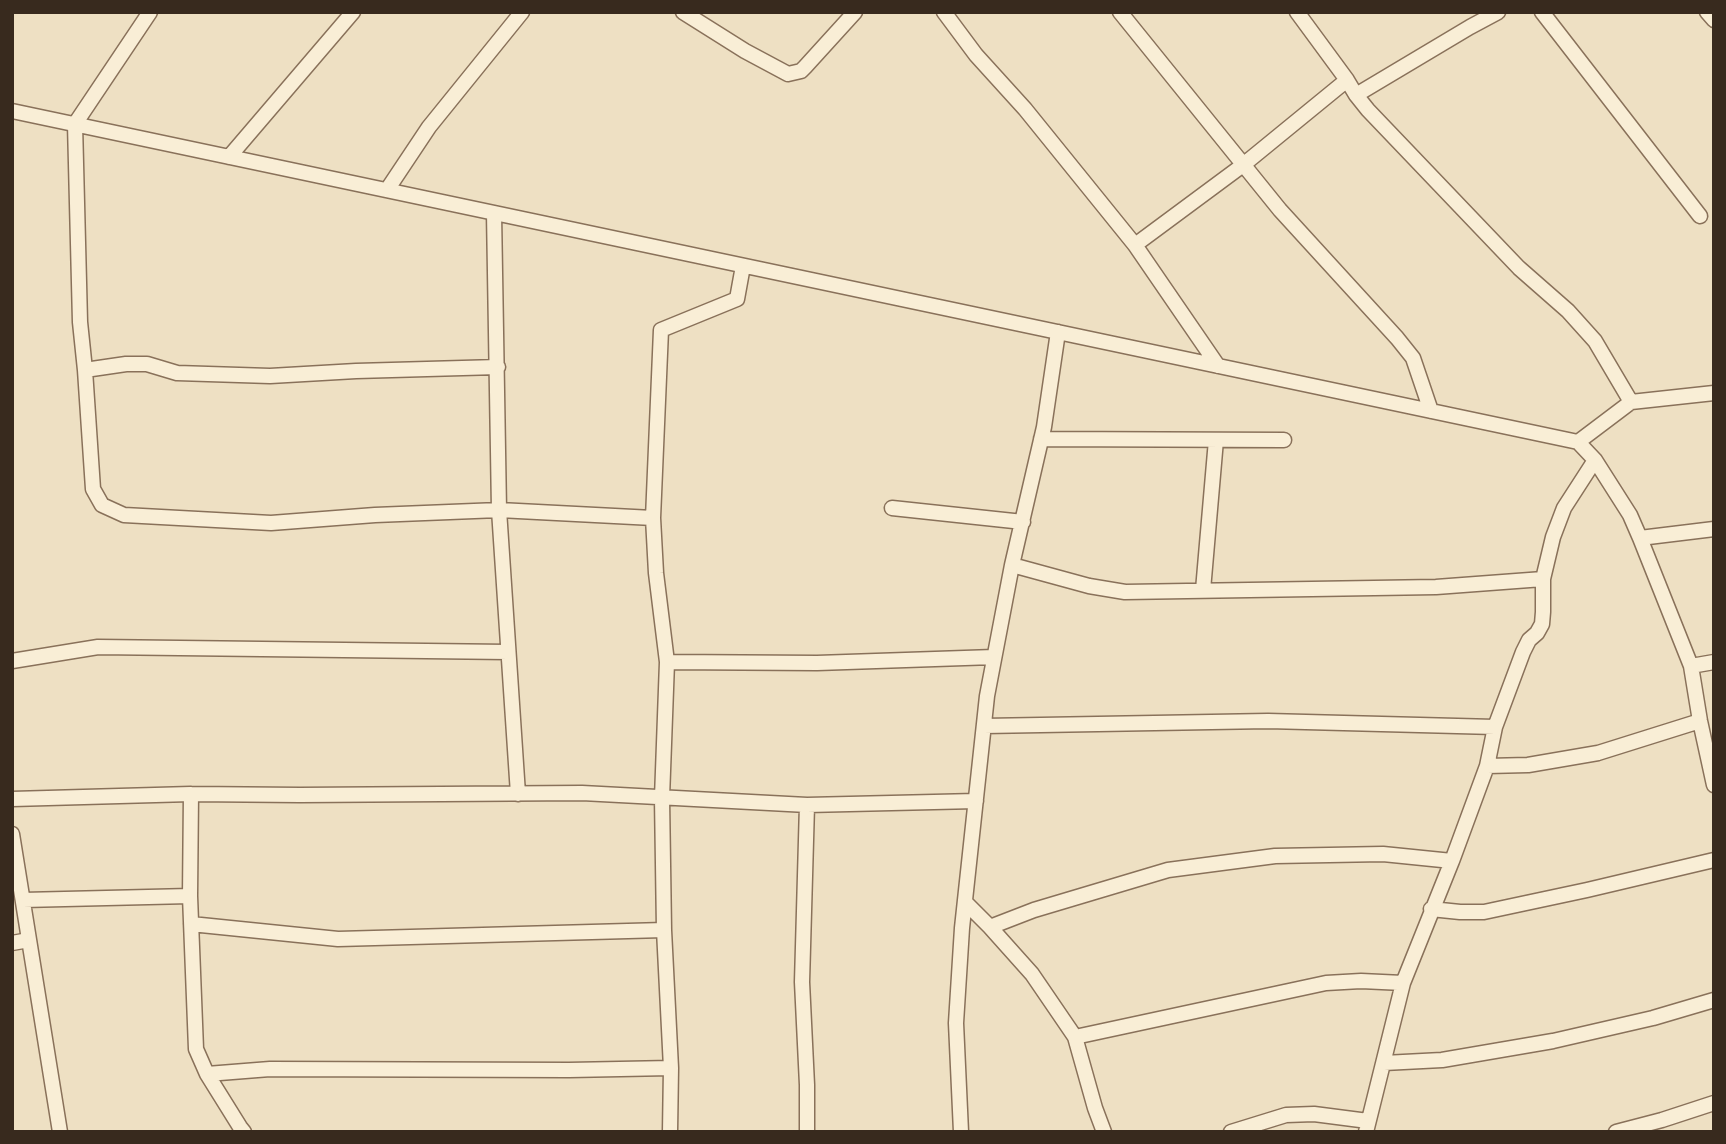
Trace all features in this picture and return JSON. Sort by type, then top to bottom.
[{"type":"street","points":[[150,12],[75,124],[80,322],[93,489],[102,505],[124,515],[271,523],[499,510],[653,518]]},
{"type":"street","points":[[229,157],[353,12]]},
{"type":"street","points":[[387,190],[429,127],[522,12]]},
{"type":"street","points":[[683,12],[788,74],[801,71],[855,12]]},
{"type":"street","points":[[944,12],[976,55],[1025,109],[1135,245],[1218,366]]},
{"type":"street","points":[[1120,12],[1280,210],[1413,358],[1431,411]]},
{"type":"street","points":[[1297,12],[1356,95],[1518,268],[1568,311],[1595,341],[1631,402]]},
{"type":"street","points":[[1356,95],[1498,12]]},
{"type":"street","points":[[1542,12],[1700,216]]},
{"type":"street","points":[[1707,12],[1714,20]]},
{"type":"street","points":[[1135,245],[1243,165],[1347,80]]},
{"type":"street","points":[[12,111],[1578,442],[1595,460],[1630,515],[1691,666],[1714,785]]},
{"type":"street","points":[[494,213],[499,510],[518,794]]},
{"type":"street","points":[[670,1132],[671,1068],[664,930],[662,798],[667,662],[656,573],[653,518],[661,330],[737,299],[743,265]]},
{"type":"street","points":[[961,1132],[956,1023],[965,902],[984,726],[1012,565],[1041,439],[1058,332]]},
{"type":"street","points":[[85,370],[147,364],[177,373],[270,376],[498,367]]},
{"type":"street","points":[[1578,442],[1631,402],[1714,393]]},
{"type":"street","points":[[1041,439],[1284,440]]},
{"type":"street","points":[[1203,590],[1216,440]]},
{"type":"street","points":[[1231,1132],[1286,1115],[1314,1114],[1367,1126],[1403,982],[1487,766],[1495,727],[1523,652],[1542,624],[1543,579],[1553,537],[1564,508],[1595,460]]},
{"type":"street","points":[[892,508],[1023,522]]},
{"type":"street","points":[[1640,538],[1714,529]]},
{"type":"street","points":[[1012,565],[1089,586],[1125,592],[1436,587],[1543,579]]},
{"type":"street","points":[[12,661],[98,647],[508,652]]},
{"type":"street","points":[[667,662],[817,663],[994,657]]},
{"type":"street","points":[[1691,666],[1714,662]]},
{"type":"street","points":[[1487,766],[1528,765],[1598,753],[1700,721]]},
{"type":"street","points":[[984,726],[1268,722],[1495,727]]},
{"type":"street","points":[[12,799],[191,794],[582,793],[807,804],[976,801]]},
{"type":"street","points":[[191,794],[190,896],[196,1049],[207,1074],[244,1132]]},
{"type":"street","points":[[807,804],[802,982],[807,1132]]},
{"type":"street","points":[[12,834],[61,1132]]},
{"type":"street","points":[[990,927],[1034,910],[1168,870],[1275,856],[1382,854],[1452,861]]},
{"type":"street","points":[[1432,909],[1484,912],[1714,860]]},
{"type":"street","points":[[23,900],[190,896]]},
{"type":"street","points":[[965,902],[1032,974],[1075,1037],[1104,1132]]},
{"type":"street","points":[[191,924],[338,939],[664,930]]},
{"type":"street","points":[[12,943],[29,940]]},
{"type":"street","points":[[1075,1037],[1325,983],[1403,982]]},
{"type":"street","points":[[1384,1063],[1442,1060],[1553,1041],[1653,1018],[1714,1000]]},
{"type":"street","points":[[207,1074],[270,1069],[671,1068]]},
{"type":"street","points":[[1616,1132],[1664,1126],[1714,1102]]}]
